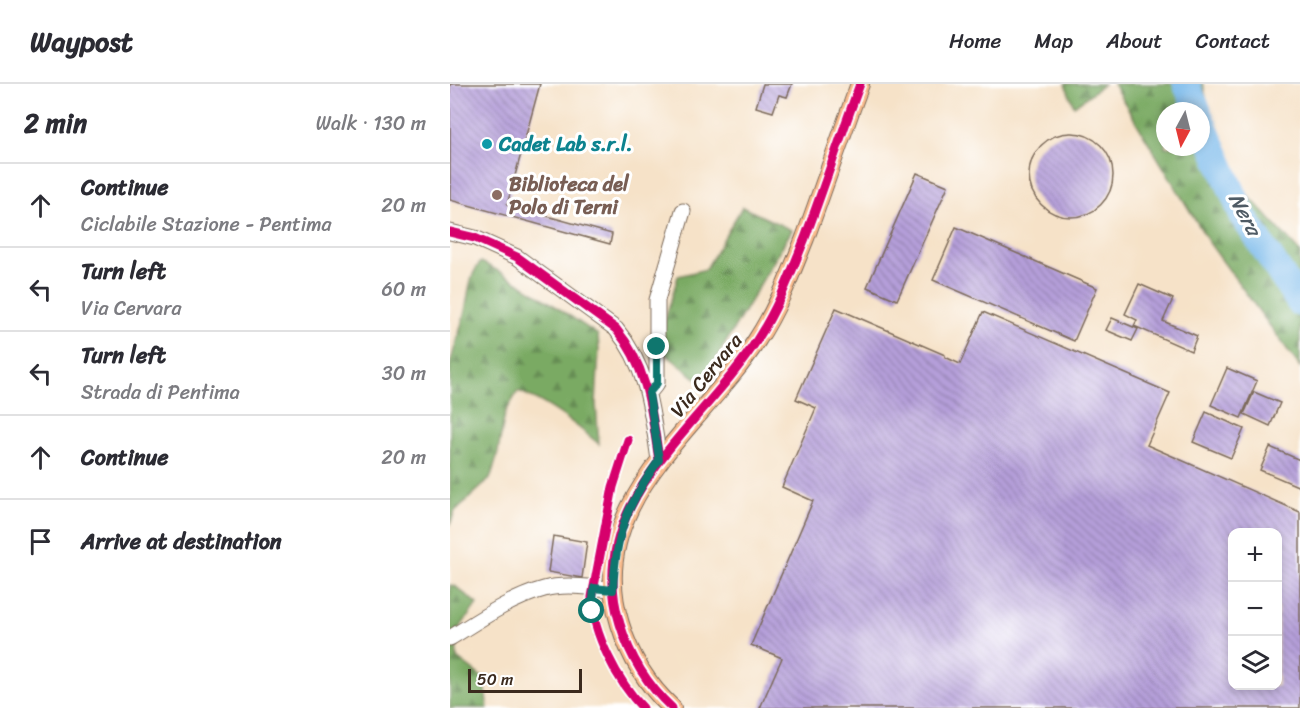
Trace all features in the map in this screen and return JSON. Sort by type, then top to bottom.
[{"type":"main road","name":"Via Cervara","points":[[672,708],[653,690],[626,643],[617,614],[613,590],[615,557],[621,530],[640,486],[659,460],[708,405],[757,340],[781,296],[812,219],[860,84]]},
{"type":"street","points":[[649,393],[657,383],[657,300],[683,211]]},
{"type":"street","points":[[450,232],[475,238],[517,257],[616,329],[626,340],[649,393],[659,460]]},
{"type":"street","points":[[450,638],[512,602],[545,589],[568,586],[613,590]]},
{"type":"green space","points":[[1065,84],[1104,84],[1074,106]]},
{"type":"green space","points":[[1113,84],[1203,84],[1207,102],[1156,102],[1156,155]]},
{"type":"green space","points":[[1210,115],[1222,167],[1300,252],[1300,367],[1210,244],[1157,156],[1210,156]]},
{"type":"green space","points":[[742,207],[792,230],[702,383],[657,347],[678,276],[706,269]]},
{"type":"green space","points":[[481,262],[526,287],[598,335],[596,404],[599,444],[560,414],[518,391],[505,413],[497,457],[490,479],[455,511],[450,525],[450,367],[471,279]]},
{"type":"green space","points":[[450,585],[455,586],[477,604],[456,633],[457,658],[483,678],[488,708],[450,708]]},
{"type":"building","name":"Cadet Lab s.r.l.","points":[[450,84],[540,84],[507,205],[612,234],[610,244],[450,200]]},
{"type":"building","points":[[763,84],[792,84],[787,97],[779,95],[773,112],[756,107]]},
{"type":"building","points":[[1063,133],[1079,133],[1095,140],[1106,151],[1113,167],[1110,191],[1101,205],[1079,217],[1063,217],[1047,210],[1036,199],[1029,183],[1029,167],[1036,151],[1047,140]]},
{"type":"building","points":[[917,173],[948,186],[897,300],[867,287]]},
{"type":"building","points":[[956,227],[1097,288],[1074,341],[933,280]]},
{"type":"building","points":[[1139,284],[1173,299],[1163,321],[1197,336],[1191,351],[1134,326],[1137,320],[1125,314]]},
{"type":"building","points":[[836,308],[945,355],[960,364],[983,312],[1170,393],[1147,445],[1300,512],[1300,708],[760,708],[782,658],[751,645],[813,501],[782,487],[816,408],[796,399]]},
{"type":"building","points":[[1112,318],[1138,329],[1132,341],[1106,330]]},
{"type":"building","points":[[1227,368],[1257,381],[1241,418],[1211,405]]},
{"type":"building","points":[[1254,392],[1280,403],[1270,426],[1244,414]]},
{"type":"building","points":[[1206,412],[1244,429],[1231,458],[1193,442]]},
{"type":"building","points":[[1270,447],[1300,460],[1300,487],[1260,470]]},
{"type":"building","points":[[553,536],[587,542],[582,578],[548,572]]},
{"type":"waterway","name":"Nera","points":[[1186,84],[1194,102]]},
{"type":"waterway","name":"Nera","points":[[1210,140],[1243,216],[1300,303]]},
{"type":"cycle path","points":[[672,708],[640,670],[620,624],[613,581],[617,541],[632,504],[653,470],[733,373],[757,340],[771,315],[805,238],[860,84]]},
{"type":"cycle path","points":[[450,232],[475,238],[517,257],[616,329],[627,344],[642,375],[651,408],[659,460]]},
{"type":"cycle path","points":[[628,440],[613,487],[592,597],[593,611],[601,641],[616,671],[643,708]]},
{"type":"place","name":"Cadet Lab s.r.l.","points":[[487,144]]},
{"type":"place","name":"Biblioteca del Polo di Terni","points":[[497,195]]},
{"type":"route","points":[[592,611],[594,588],[613,590],[615,557],[621,530],[640,486],[659,460],[649,393],[657,383],[657,347]]}]
